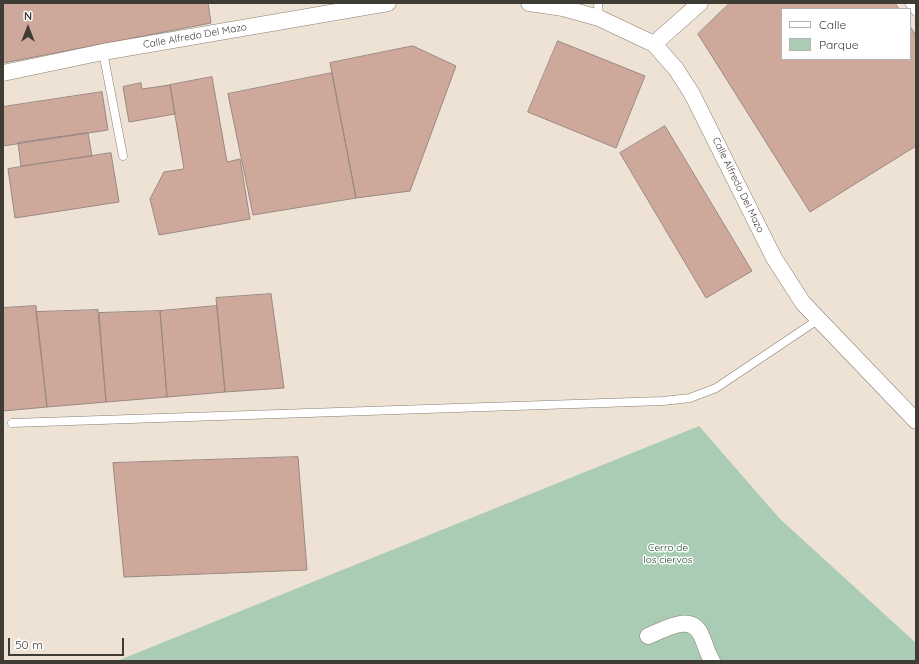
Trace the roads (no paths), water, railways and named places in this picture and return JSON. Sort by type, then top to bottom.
[{"type":"street","name":"Calle Alfredo Del Mazo","points":[[3,73],[103,52],[388,3]]},
{"type":"street","name":"Calle Alfredo Del Mazo","points":[[529,3],[563,8],[598,10],[654,44],[676,69],[692,94],[774,258],[803,304],[916,421]]},
{"type":"street","points":[[654,44],[700,3]]},
{"type":"street","points":[[648,636],[679,624],[687,623],[695,626],[700,633],[712,661]]},
{"type":"lane","points":[[909,3],[916,12]]},
{"type":"lane","points":[[103,52],[123,156]]},
{"type":"lane","points":[[12,423],[655,401],[690,398],[716,388],[819,319]]},
{"type":"park label","name":"Cerro de los ciervos","points":[[668,554]]}]
